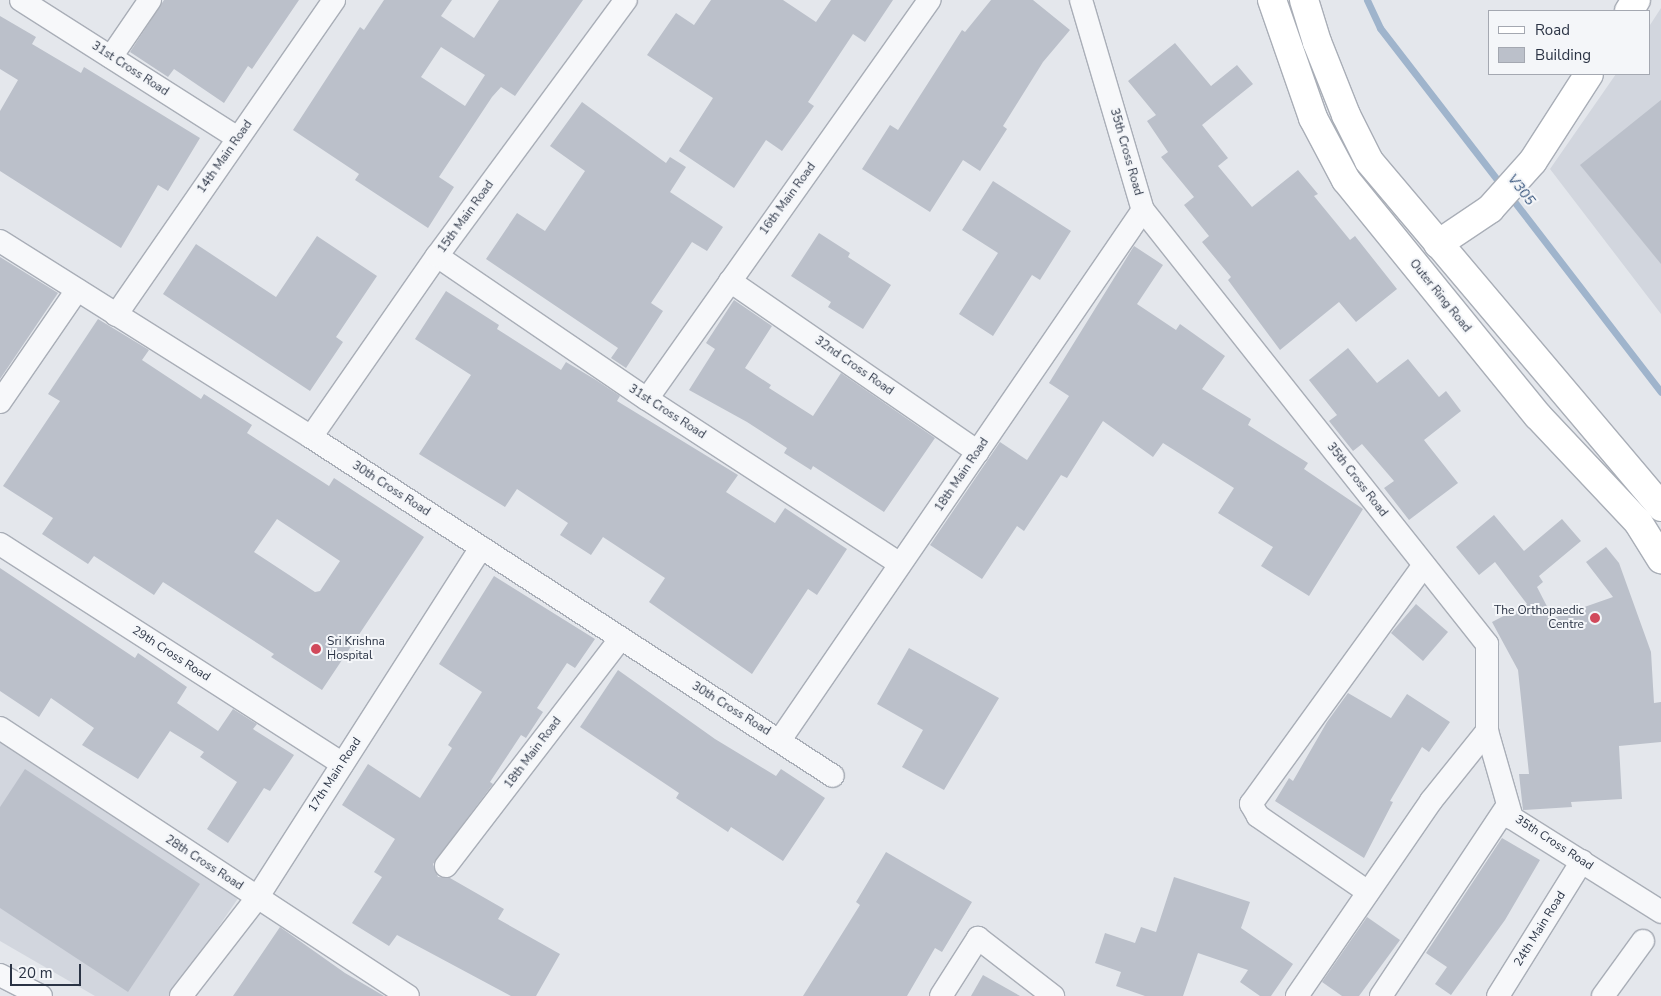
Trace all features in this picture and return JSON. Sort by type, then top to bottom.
[{"type":"main road","name":"Outer Ring Road","points":[[1272,0],[1313,118],[1346,180],[1538,416],[1638,522],[1661,559]]},
{"type":"main road","points":[[1304,0],[1317,42],[1346,115],[1369,161],[1438,244],[1657,494]]},
{"type":"main road","points":[[1438,244],[1490,209],[1533,161],[1588,75]]},
{"type":"street","name":"31st Cross Road","points":[[21,0],[238,138]]},
{"type":"street","points":[[110,57],[150,0]]},
{"type":"street","name":"14th Main Road","points":[[116,315],[334,0]]},
{"type":"street","name":"15th Main Road","points":[[311,437],[437,256],[626,0]]},
{"type":"street","name":"16th Main Road","points":[[647,399],[930,0]]},
{"type":"street","name":"35th Cross Road","points":[[1081,0],[1143,210],[1487,644],[1487,731],[1512,818],[1661,912]]},
{"type":"street","name":"18th Main Road","points":[[780,740],[1143,210]]},
{"type":"street","name":"30th Cross Road","points":[[0,241],[311,437],[833,776]]},
{"type":"street","name":"31st Cross Road","points":[[437,256],[647,399],[900,564]]},
{"type":"street","name":"32nd Cross Road","points":[[730,281],[978,452]]},
{"type":"street","points":[[0,402],[77,290]]},
{"type":"street","name":"29th Cross Road","points":[[0,544],[343,764]]},
{"type":"street","name":"17th Main Road","points":[[181,996],[257,898],[480,548]]},
{"type":"street","points":[[1368,892],[1258,816],[1251,804],[1424,566]]},
{"type":"street","name":"18th Main Road","points":[[446,866],[620,639]]},
{"type":"street","name":"28th Cross Road","points":[[0,728],[408,996]]},
{"type":"street","points":[[1297,996],[1431,801],[1487,731]]},
{"type":"street","points":[[1381,996],[1508,806]]},
{"type":"street","name":"24th Main Road","points":[[1498,996],[1582,861]]},
{"type":"street","points":[[942,996],[978,938],[1054,996]]},
{"type":"street","points":[[1603,996],[1642,941]]},
{"type":"street","points":[[0,975],[41,996]]},
{"type":"shaded area","points":[[1661,8],[1661,314],[1550,169],[1615,75],[1651,75],[1651,23]]},
{"type":"shaded area","points":[[0,740],[239,897],[171,996],[95,996],[0,941]]},
{"type":"building","points":[[164,0],[299,0],[252,69],[248,66],[224,103],[174,69],[168,77],[130,52]]},
{"type":"building","points":[[384,0],[452,0],[441,16],[474,38],[499,0],[583,0],[515,96],[501,87],[492,97],[439,177],[454,187],[428,228],[355,180],[359,174],[293,130],[360,27],[364,30]],"holes":[[[441,47],[485,75],[465,106],[421,77]]]},
{"type":"building","points":[[711,0],[783,0],[816,22],[831,0],[893,0],[865,42],[853,34],[808,102],[814,106],[782,151],[766,140],[734,188],[679,151],[713,98],[647,55],[676,13],[694,25]]},
{"type":"building","points":[[991,0],[1033,0],[1070,30],[1043,62],[1003,126],[1007,129],[980,171],[963,160],[930,212],[862,169],[890,125],[898,130],[962,30],[965,32]]},
{"type":"building","points":[[0,16],[36,37],[32,44],[81,73],[84,67],[200,138],[168,191],[158,185],[121,248],[0,171],[0,111],[18,80],[0,69]]},
{"type":"building","points":[[1175,43],[1211,86],[1237,65],[1253,84],[1202,125],[1228,158],[1218,166],[1252,207],[1298,170],[1318,194],[1314,196],[1350,240],[1355,236],[1397,289],[1356,322],[1339,302],[1280,350],[1228,280],[1231,277],[1202,242],[1209,236],[1184,205],[1194,197],[1161,157],[1168,152],[1147,121],[1156,115],[1128,81]]},
{"type":"building","points":[[1661,100],[1661,264],[1580,165]]},
{"type":"building","points":[[582,102],[666,163],[670,157],[686,167],[670,192],[723,227],[707,251],[692,242],[651,303],[663,311],[626,368],[611,358],[618,348],[486,259],[517,213],[545,231],[585,171],[550,146]]},
{"type":"building","points":[[993,181],[1071,231],[1040,280],[1032,275],[993,336],[959,314],[998,253],[962,230]]},
{"type":"building","points":[[819,233],[850,253],[848,257],[891,285],[863,329],[828,307],[831,302],[791,276]]},
{"type":"building","points":[[317,236],[377,276],[336,337],[343,342],[310,391],[163,294],[196,244],[276,297]]},
{"type":"building","points":[[1134,246],[1163,265],[1137,304],[1176,330],[1180,324],[1225,356],[1202,389],[1251,419],[1248,425],[1308,463],[1304,469],[1363,509],[1309,596],[1261,566],[1273,547],[1218,513],[1234,488],[1163,443],[1153,457],[1103,421],[1067,478],[1061,475],[1024,531],[1017,526],[982,579],[930,545],[1000,442],[1027,460],[1069,396],[1049,383]]},
{"type":"building","points":[[0,257],[58,293],[0,379]]},
{"type":"building","points":[[446,291],[499,325],[497,329],[561,370],[566,362],[620,396],[617,401],[738,475],[726,492],[775,523],[785,508],[847,549],[817,595],[808,589],[752,674],[649,602],[665,578],[603,537],[591,555],[560,535],[568,523],[517,489],[505,507],[419,454],[471,375],[415,339]]},
{"type":"building","points":[[734,300],[772,326],[745,368],[771,385],[769,388],[813,416],[841,373],[935,438],[884,512],[813,466],[811,470],[784,453],[787,448],[747,422],[689,390],[715,349],[706,343]]},
{"type":"building","points":[[98,319],[149,350],[142,360],[201,399],[204,394],[252,425],[247,433],[329,486],[334,478],[424,537],[322,690],[271,657],[274,654],[163,582],[154,595],[94,556],[88,564],[42,534],[53,518],[3,486],[60,401],[48,394]],"holes":[[[277,519],[340,561],[320,591],[315,592],[254,552]]]},
{"type":"building","points":[[1348,348],[1377,383],[1408,359],[1439,397],[1446,391],[1461,411],[1424,440],[1458,483],[1409,520],[1384,488],[1394,481],[1362,444],[1353,451],[1329,421],[1337,415],[1309,380]]},
{"type":"building","points":[[1494,515],[1524,551],[1562,519],[1581,541],[1539,576],[1543,582],[1537,587],[1553,618],[1613,597],[1586,562],[1606,547],[1619,563],[1651,652],[1654,703],[1661,702],[1661,742],[1619,746],[1622,799],[1571,802],[1572,807],[1523,810],[1519,774],[1529,774],[1518,670],[1492,622],[1527,604],[1495,562],[1479,575],[1456,547]]},
{"type":"building","points":[[0,568],[135,658],[138,653],[187,687],[177,703],[218,731],[233,709],[257,724],[253,729],[294,755],[270,791],[264,788],[228,843],[207,829],[237,782],[200,757],[204,752],[170,731],[138,779],[82,745],[94,728],[51,698],[39,717],[0,691]]},
{"type":"building","points":[[494,576],[595,639],[575,668],[567,663],[537,708],[543,712],[526,738],[521,735],[490,782],[493,784],[433,864],[438,877],[450,878],[504,909],[498,919],[560,954],[536,996],[511,996],[397,935],[389,946],[352,923],[382,877],[374,872],[395,839],[342,805],[368,764],[420,798],[452,748],[448,745],[482,692],[439,664]]},
{"type":"building","points":[[1416,604],[1448,632],[1423,661],[1391,633]]},
{"type":"building","points":[[909,648],[999,698],[944,790],[902,767],[923,730],[877,704]]},
{"type":"building","points":[[618,670],[715,739],[776,776],[781,769],[825,798],[783,861],[731,827],[728,832],[676,798],[679,793],[580,727]]},
{"type":"building","points":[[1348,693],[1391,718],[1407,694],[1450,722],[1429,752],[1422,747],[1390,801],[1393,802],[1364,858],[1275,801],[1289,778],[1293,781],[1327,722]]},
{"type":"building","points":[[25,769],[200,884],[128,992],[0,908],[0,807]]},
{"type":"building","points":[[1502,838],[1540,860],[1505,920],[1451,995],[1435,984],[1447,967],[1426,953]]},
{"type":"building","points":[[886,852],[972,902],[942,952],[935,948],[907,996],[803,996],[860,905],[856,902]]},
{"type":"building","points":[[1174,877],[1250,902],[1241,928],[1293,964],[1271,996],[1260,996],[1240,982],[1248,970],[1198,953],[1183,996],[1145,996],[1116,986],[1121,972],[1095,963],[1105,933],[1135,943],[1141,927],[1156,932]]},
{"type":"building","points":[[1367,917],[1400,940],[1359,996],[1342,996],[1322,982]]},
{"type":"building","points":[[280,927],[345,973],[384,996],[233,996]]},
{"type":"building","points":[[983,975],[1020,996],[971,996]]},
{"type":"waterway","name":"V305","points":[[1367,0],[1380,28],[1503,187]]},
{"type":"waterway","name":"V305","points":[[1510,196],[1661,392]]},
{"type":"place","name":"The Orthopaedic Centre","points":[[1595,618]]},
{"type":"place","name":"Sri Krishna Hospital","points":[[316,649]]}]
